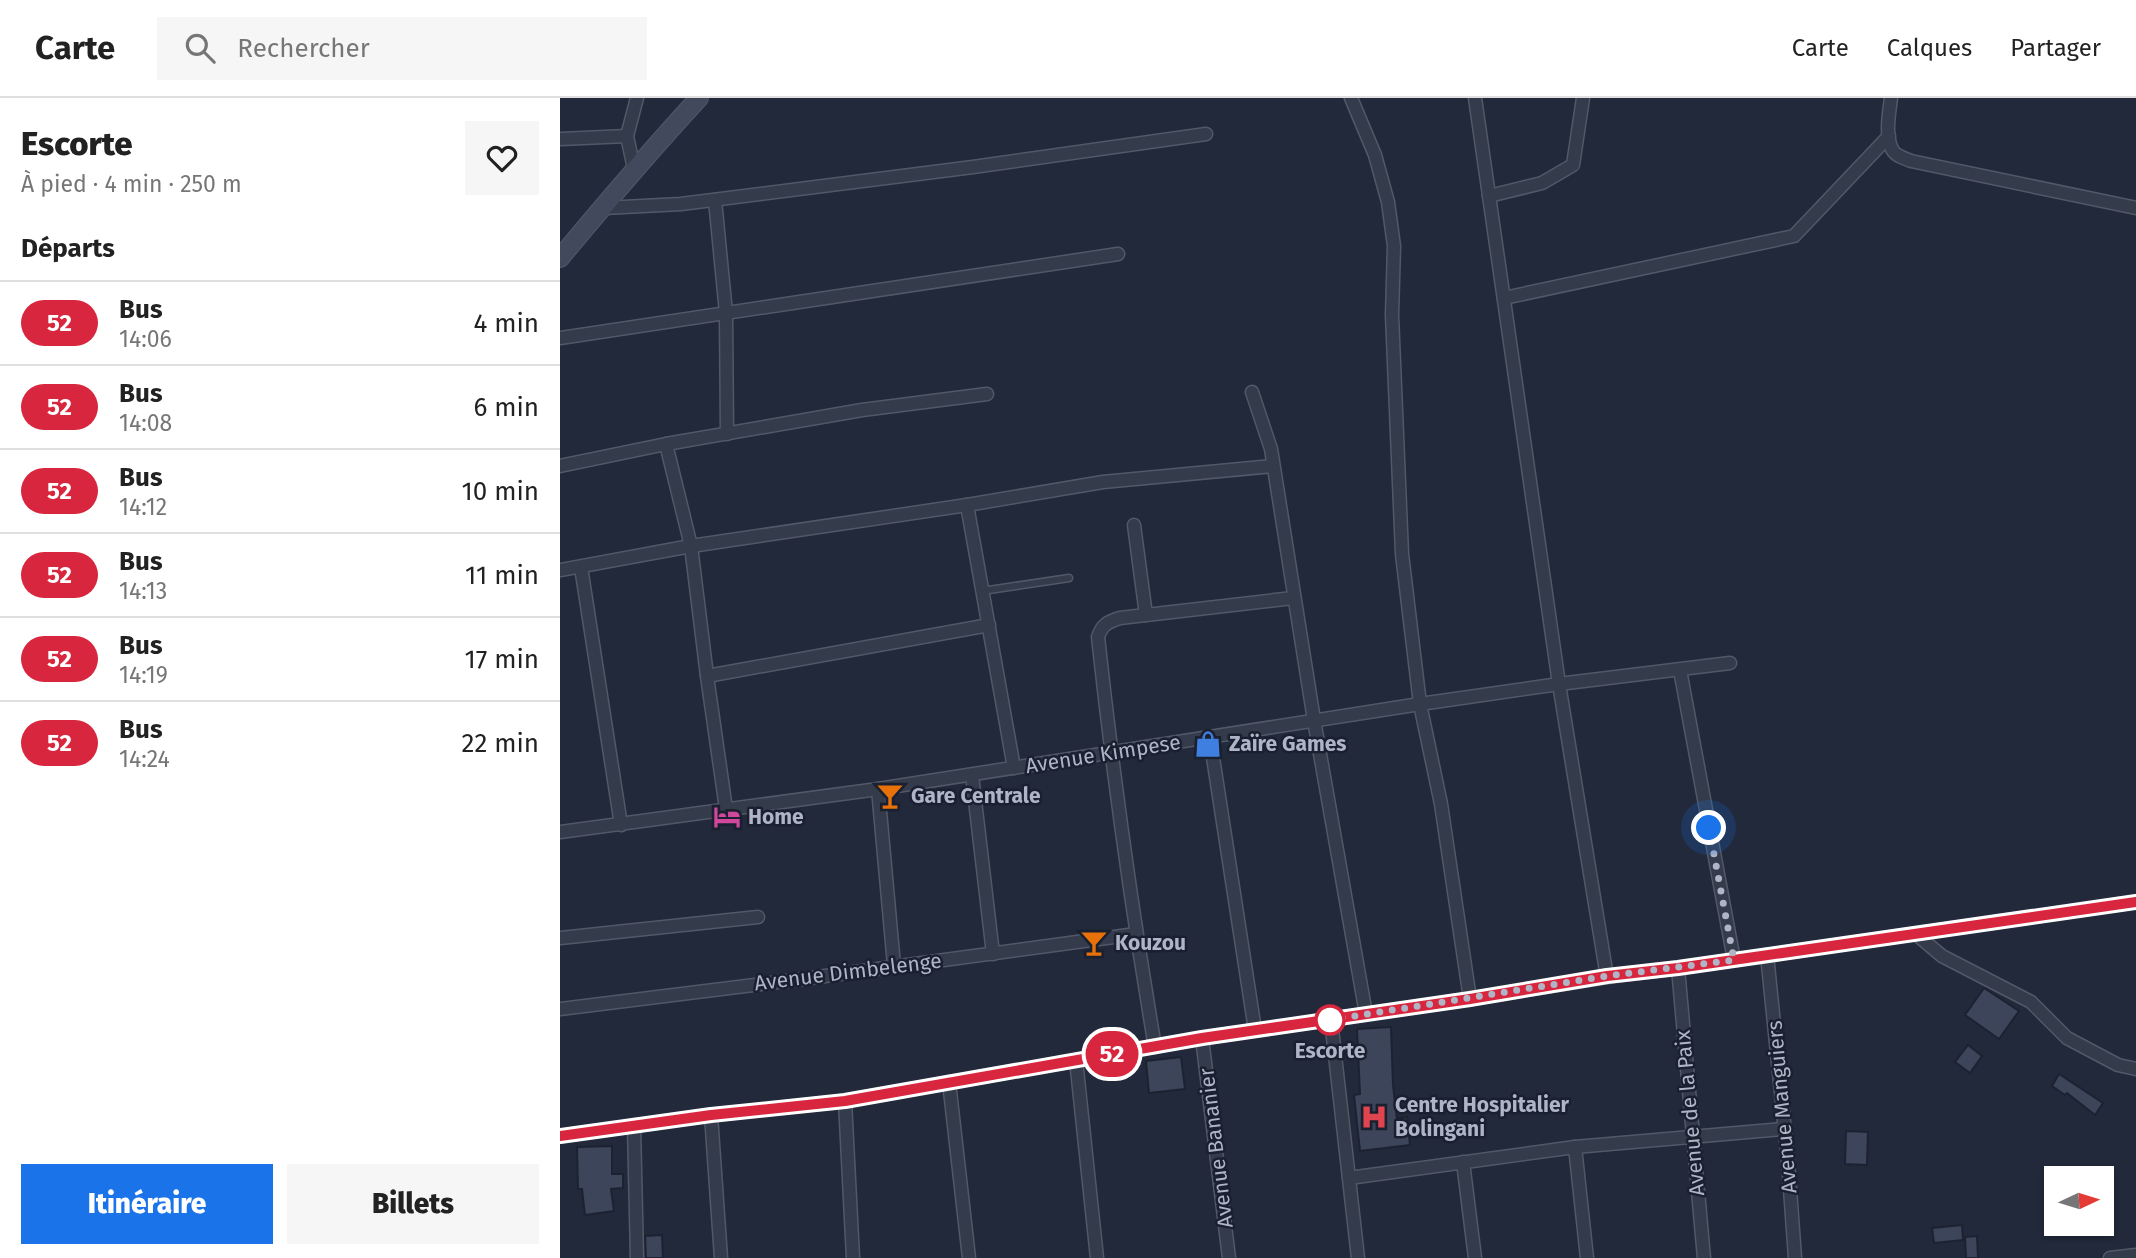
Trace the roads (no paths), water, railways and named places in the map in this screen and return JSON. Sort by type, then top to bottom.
[{"type":"main road","points":[[560,258],[634,169],[699,98]]},
{"type":"street","points":[[634,169],[626,136],[636,98]]},
{"type":"street","points":[[1351,98],[1375,155],[1388,202],[1394,246],[1392,315],[1402,554],[1420,704],[1441,804],[1470,999]]},
{"type":"street","points":[[1475,98],[1559,684],[1607,976]]},
{"type":"street","points":[[1489,196],[1542,183],[1573,165],[1583,98]]},
{"type":"street","points":[[1891,98],[1889,136],[1892,150],[1899,156],[1911,161],[2136,208]]},
{"type":"street","points":[[604,208],[715,200],[1206,134]]},
{"type":"street","points":[[560,139],[626,136]]},
{"type":"street","points":[[1504,298],[1794,236],[1889,136]]},
{"type":"street","points":[[715,200],[726,313],[727,434]]},
{"type":"street","points":[[560,338],[1118,254]]},
{"type":"street","points":[[1252,392],[1270,449],[1293,598],[1366,1014]]},
{"type":"street","points":[[560,466],[666,444],[862,410],[987,394]]},
{"type":"street","points":[[666,444],[691,546],[726,809]]},
{"type":"street","points":[[560,570],[691,546],[1103,482],[1273,466]]},
{"type":"street","points":[[967,505],[1014,768]]},
{"type":"street","points":[[1134,525],[1146,615]]},
{"type":"street","points":[[581,566],[621,825]]},
{"type":"street","points":[[1156,1047],[1136,934],[1111,752],[1098,638],[1101,628],[1107,621],[1293,598]]},
{"type":"street","points":[[707,676],[989,625]]},
{"type":"street","name":"Avenue Kimpese","points":[[560,832],[878,789],[1420,704],[1730,663]]},
{"type":"street","points":[[1680,670],[1734,960]]},
{"type":"street","points":[[1210,738],[1255,1030]]},
{"type":"street","points":[[972,775],[993,954]]},
{"type":"street","points":[[878,789],[894,965]]},
{"type":"street","points":[[560,1136],[711,1115],[845,1101],[1202,1038],[1607,976],[2136,902]]},
{"type":"street","points":[[560,937],[758,917]]},
{"type":"street","name":"Avenue Dimbelenge","points":[[560,1009],[1136,934]]},
{"type":"street","points":[[1916,934],[1942,956],[2031,1002],[2067,1038],[2118,1065],[2136,1069]]},
{"type":"street","name":"Avenue Manguiers","points":[[1767,955],[1795,1258]]},
{"type":"street","name":"Avenue de la Paix","points":[[1678,968],[1704,1258]]},
{"type":"street","points":[[1331,1020],[1358,1258]]},
{"type":"street","name":"Avenue Bananier","points":[[1202,1038],[1229,1258]]},
{"type":"street","points":[[1076,1060],[1097,1258]]},
{"type":"street","points":[[949,1083],[969,1258]]},
{"type":"street","points":[[845,1101],[853,1258]]},
{"type":"street","points":[[711,1115],[721,1258]]},
{"type":"street","points":[[634,1126],[637,1258]]},
{"type":"street","points":[[1349,1178],[1576,1147],[1784,1129]]},
{"type":"street","points":[[1576,1147],[1587,1258]]},
{"type":"street","points":[[1463,1162],[1475,1258]]},
{"type":"street","points":[[2110,1258],[2136,1255]]},
{"type":"lane","points":[[982,591],[1069,578]]},
{"type":"place","name":"Zaïre Games","points":[[1208,744]]},
{"type":"place","name":"Gare Centrale","points":[[890,796]]},
{"type":"place","name":"Home","points":[[727,817]]},
{"type":"place","name":"Kouzou","points":[[1094,943]]},
{"type":"place","name":"Escorte","points":[[1330,1020]]},
{"type":"place","name":"Centre Hospitalier Bolingani","points":[[1374,1117]]}]
